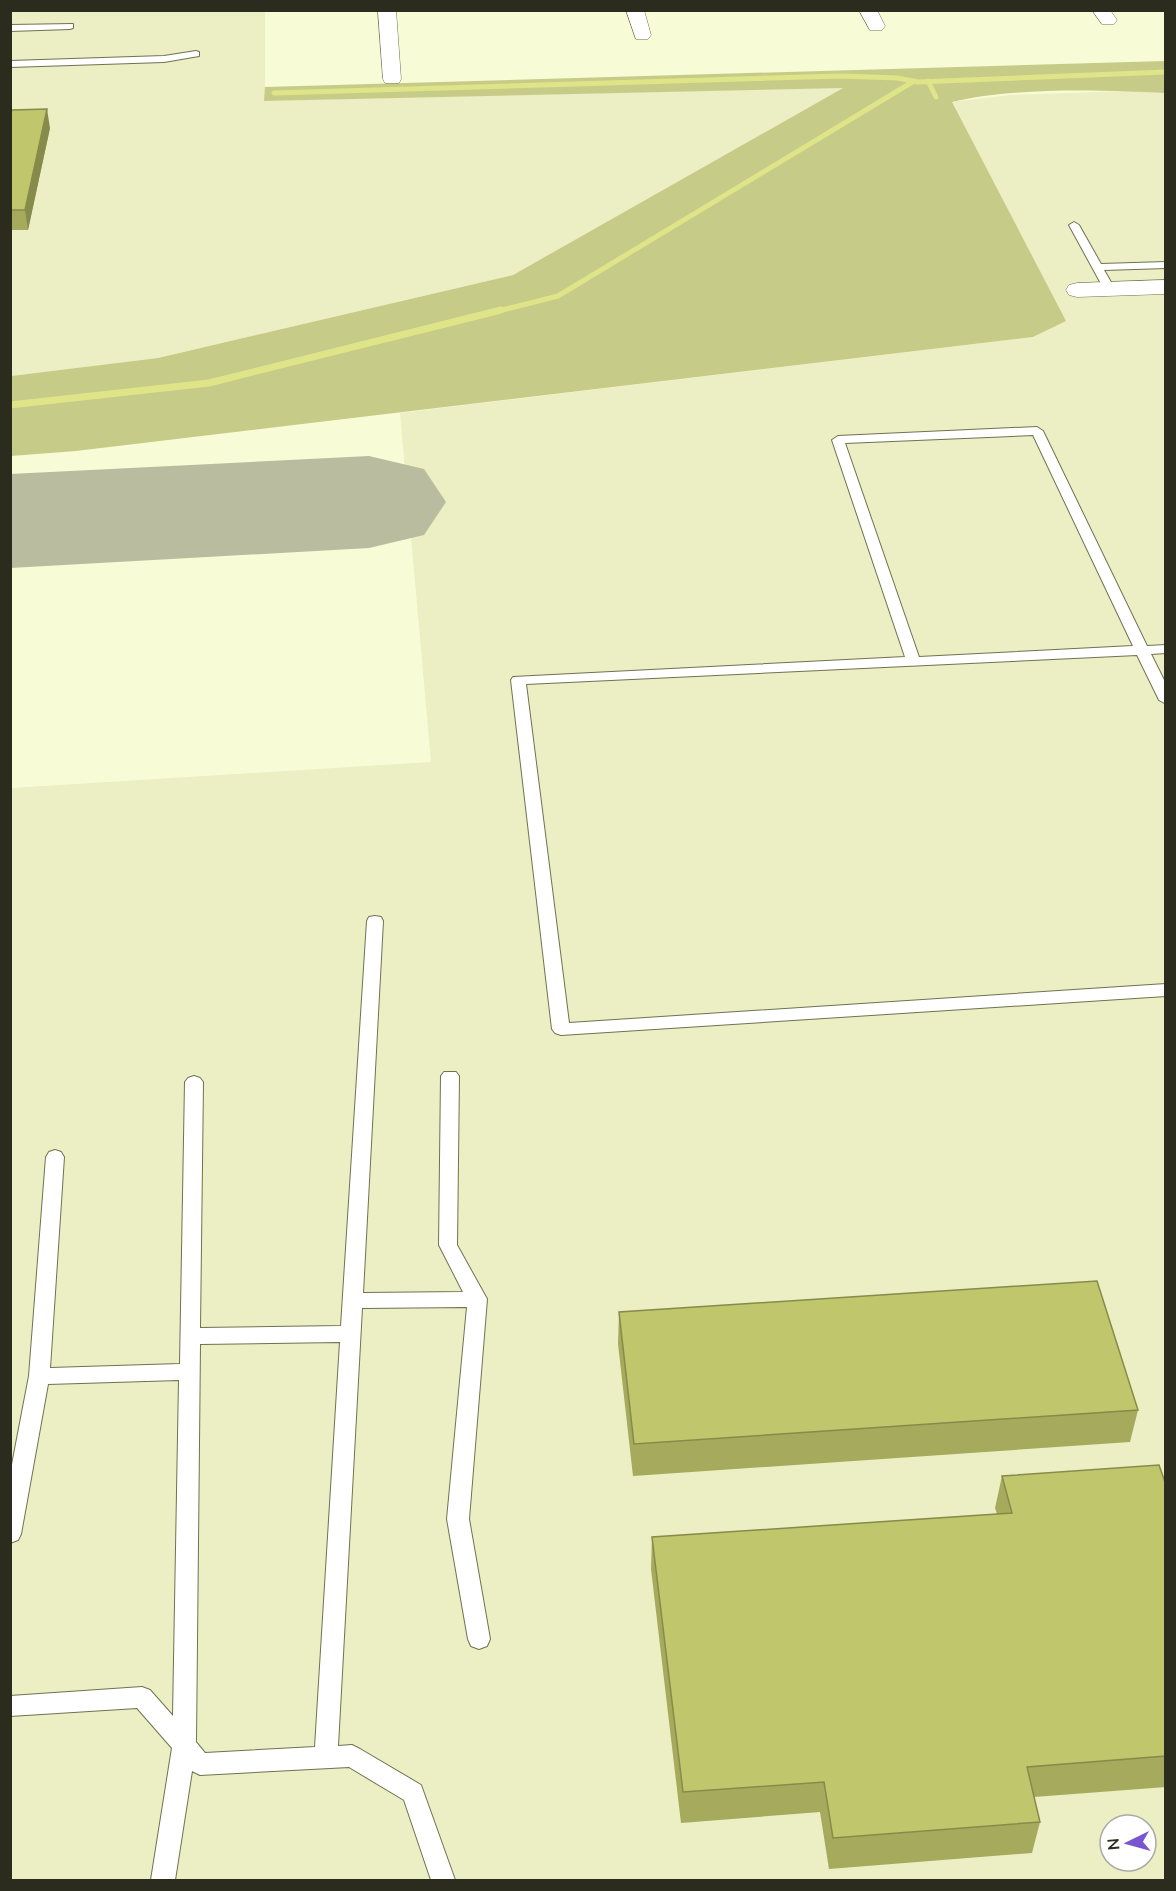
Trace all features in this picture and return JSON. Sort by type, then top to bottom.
[{"type":"street","points":[[387,10],[392,79]]},
{"type":"street","points":[[635,10],[642,35]]},
{"type":"street","points":[[1077,290],[1166,287]]},
{"type":"lane","points":[[10,28],[70,26]]},
{"type":"lane","points":[[10,64],[164,59],[196,54]]},
{"type":"lane","points":[[1074,225],[1109,289]]},
{"type":"lane","points":[[1097,267],[1166,265]]},
{"type":"lane","points":[[913,661],[838,440],[1037,431],[1166,700]]},
{"type":"lane","points":[[1166,649],[518,680],[561,1029],[1166,990]]},
{"type":"lane","points":[[326,1757],[375,921]]},
{"type":"lane","points":[[450,1076],[448,1245],[477,1299],[458,1519],[479,1639]]},
{"type":"lane","points":[[163,1881],[184,1745],[194,1082]]},
{"type":"lane","points":[[10,1534],[39,1376],[55,1157]]},
{"type":"lane","points":[[353,1300],[477,1299]]},
{"type":"lane","points":[[190,1336],[351,1334]]},
{"type":"lane","points":[[39,1376],[190,1372]]},
{"type":"lane","points":[[10,1706],[142,1697],[200,1764],[352,1756],[413,1793],[443,1881]]},
{"type":"shaded area","points":[[10,11],[265,11],[265,101],[845,87],[513,275],[158,358],[11,376]]},
{"type":"shaded area","points":[[1165,61],[1165,93],[1030,92],[952,102],[1066,321],[1033,337],[76,451],[11,456],[11,376],[158,358],[513,275],[843,88],[264,101],[265,87]]},
{"type":"shaded area","points":[[1126,91],[1165,93],[1165,1880],[11,1880],[11,788],[431,762],[400,413],[1033,337],[1065,321],[951,102],[1010,95]]},
{"type":"building","points":[[47,109],[25,210],[10,210],[10,115],[12,110]]},
{"type":"building","points":[[1097,1281],[1138,1410],[634,1444],[619,1312]]},
{"type":"building","points":[[1159,1465],[1166,1485],[1166,1756],[1027,1767],[1040,1822],[833,1838],[824,1782],[683,1792],[652,1537],[1012,1513],[1002,1476]]},
{"type":"waterway","points":[[928,82],[1166,72]]},
{"type":"waterway","points":[[274,93],[841,76],[897,78],[914,81]]},
{"type":"waterway","points":[[495,312],[558,296],[914,81]]},
{"type":"waterway","points":[[914,81],[928,82]]},
{"type":"waterway","points":[[928,82],[936,97]]},
{"type":"waterway","points":[[10,405],[209,383],[501,310]]},
{"type":"runway","points":[[10,521],[369,502]]}]
